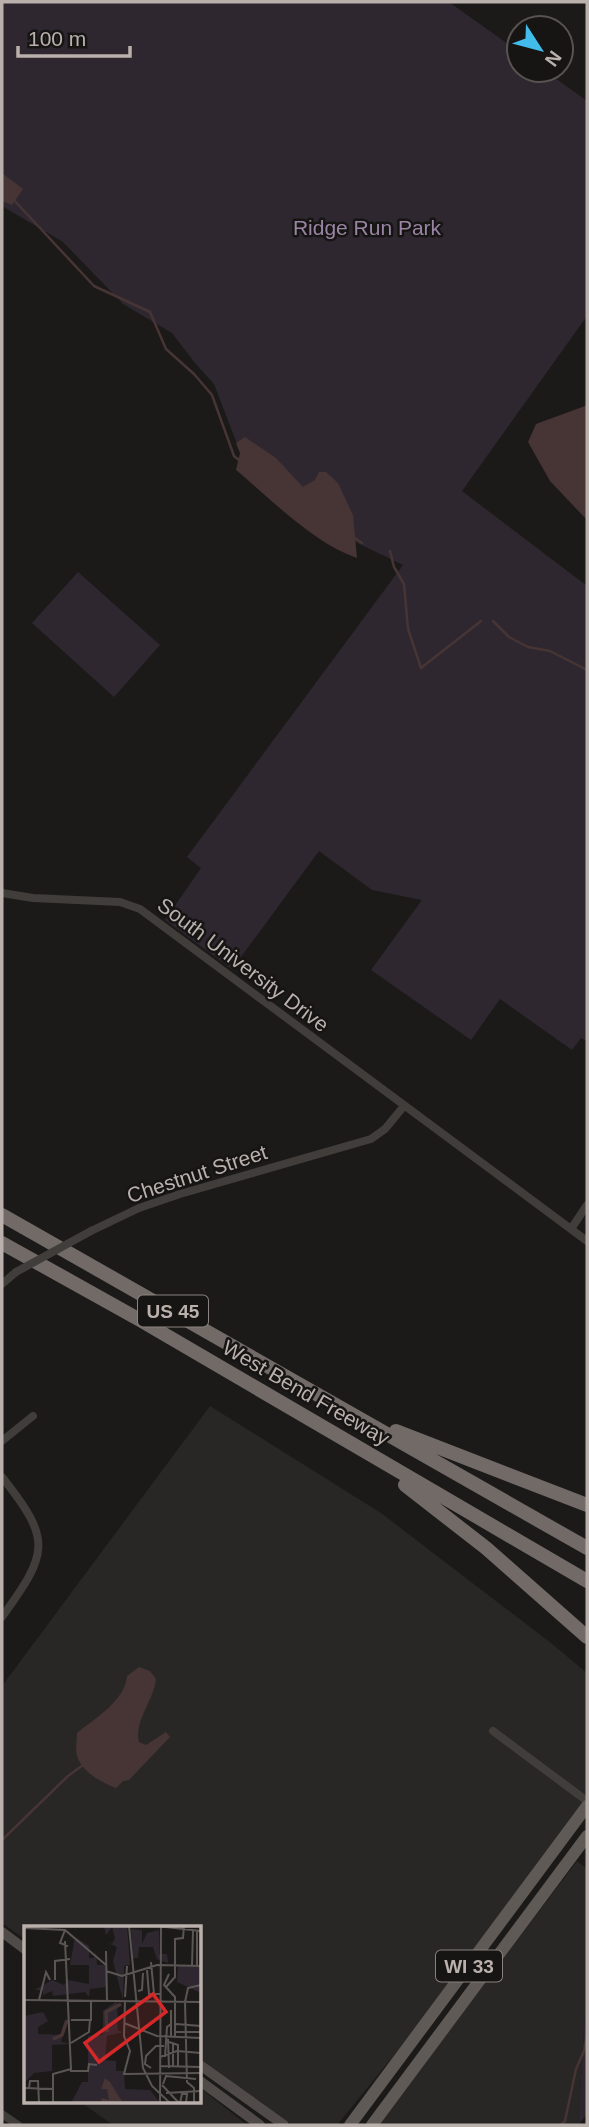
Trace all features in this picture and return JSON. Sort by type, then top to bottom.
[{"type":"highway","name":"West Bend Freeway","points":[[2,1214],[587,1548]]},
{"type":"highway","name":"West Bend Freeway","points":[[2,1243],[140,1320],[587,1581]]},
{"type":"highway","points":[[342,1409],[587,1505]]},
{"type":"highway","points":[[321,1426],[431,1503],[587,1637]]},
{"type":"main road","name":"WI 33","points":[[350,2125],[587,1803]]},
{"type":"main road","name":"WI 33","points":[[372,2125],[587,1836]]},
{"type":"street","name":"South University Drive","points":[[2,893],[33,898],[120,902],[140,909],[587,1241]]},
{"type":"street","name":"Chestnut Street","points":[[2,1284],[16,1272],[139,1208],[371,1139],[385,1129],[404,1107]]},
{"type":"street","points":[[571,1229],[587,1205]]},
{"type":"street","points":[[2,1441],[33,1416]]},
{"type":"street","points":[[2,1477],[25,1506],[37,1528],[39,1554],[29,1580],[3,1613]]},
{"type":"street","points":[[493,1731],[587,1803]]},
{"type":"street","points":[[2,1932],[24,1948]]},
{"type":"street","points":[[201,2066],[284,2125]]},
{"type":"street","points":[[201,2082],[260,2125]]},
{"type":"street","points":[[2,2113],[18,2125]]},
{"type":"shaded area","points":[[2,173],[23,189],[12,205],[2,201]]},
{"type":"shaded area","points":[[587,399],[587,520],[550,481],[528,442],[536,424],[585,406]]},
{"type":"shaded area","points":[[245,437],[276,458],[303,487],[315,480],[319,472],[326,472],[338,483],[353,515],[357,558],[324,542],[236,470],[240,453],[236,443]]},
{"type":"shaded area","points":[[210,1406],[381,1513],[587,1673],[587,1801],[399,2049],[337,2125],[292,2125],[201,2060],[201,1926],[24,1926],[24,1939],[2,1923],[2,1686]]},
{"type":"shaded area","points":[[139,1667],[150,1671],[156,1679],[139,1726],[139,1742],[146,1745],[166,1732],[170,1737],[129,1780],[123,1781],[116,1788],[99,1780],[83,1767],[76,1753],[77,1733],[115,1701],[127,1676]]},
{"type":"shaded area","points":[[577,1861],[587,1869],[587,1985],[578,2125],[378,2125]]},
{"type":"shaded area","points":[[201,2089],[247,2125],[113,2125],[80,2102],[201,2102]]},
{"type":"green space","name":"Ridge Run Park","points":[[2,2],[449,2],[505,42],[505,84],[563,84],[587,101],[587,316],[462,491],[587,586],[587,1041],[581,1038],[572,1050],[500,999],[471,1040],[371,970],[422,900],[372,890],[319,851],[232,969],[165,920],[201,868],[187,857],[403,565],[345,537],[247,470],[214,384],[172,333],[123,304],[63,242],[2,206]]},
{"type":"green space","points":[[78,572],[160,645],[114,697],[32,623]]},
{"type":"green space","points":[[587,1985],[587,2114],[578,2125]]},
{"type":"waterway","points":[[13,199],[94,286],[150,312],[166,349],[194,374],[212,395],[234,456],[239,460]]},
{"type":"waterway","points":[[352,536],[362,543]]},
{"type":"waterway","points":[[390,551],[394,567],[404,584],[408,629],[421,668],[481,621]]},
{"type":"waterway","points":[[493,621],[509,637],[528,647],[550,651],[587,670]]},
{"type":"waterway","points":[[2,1840],[68,1776],[83,1765]]},
{"type":"waterway","points":[[561,2125],[565,2121],[576,2069],[587,2035]]}]
